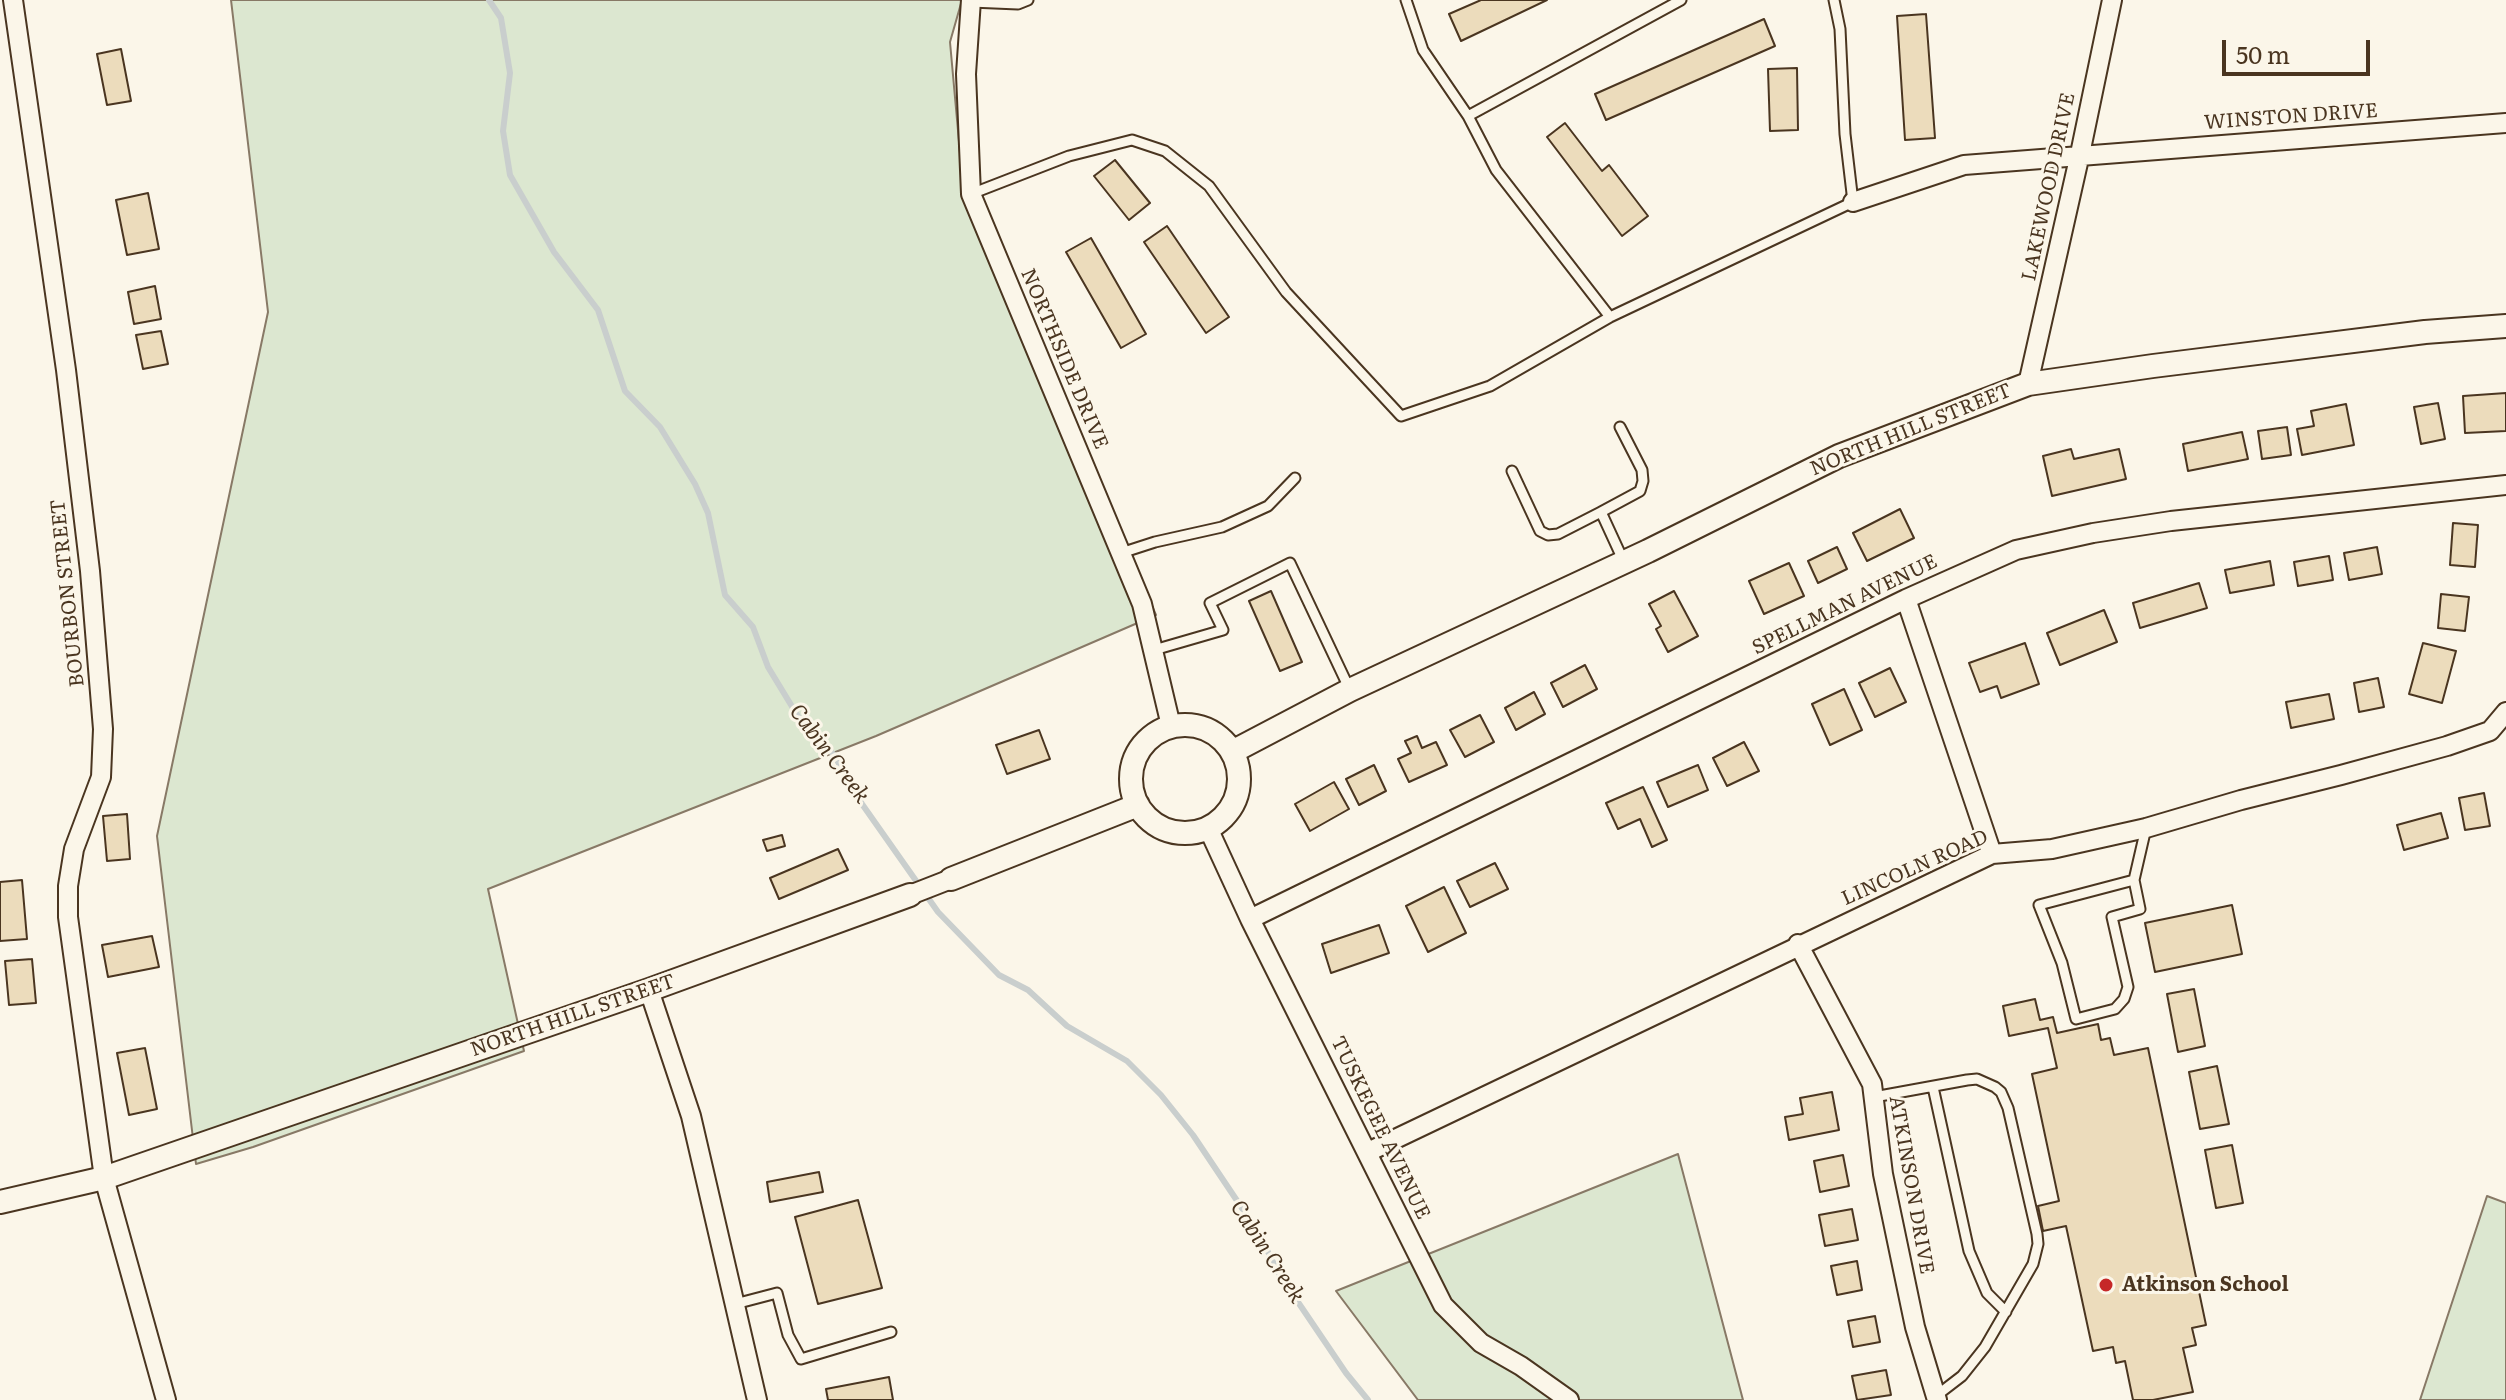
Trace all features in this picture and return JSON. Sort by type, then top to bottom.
[{"type":"street","name":"BOURBON STREET","points":[[13,0],[68,385],[90,571],[103,729],[101,777],[74,849],[68,886],[68,917],[104,1178],[166,1400]]},
{"type":"street","name":"LAKEWOOD DRIVE","points":[[2028,384],[2112,0]]},
{"type":"street","name":"NORTHSIDE DRIVE","points":[[971,1],[966,74],[971,194],[1142,604],[1171,726]]},
{"type":"street","name":"WINSTON DRIVE","points":[[1853,202],[1964,165],[2506,123]]},
{"type":"street","name":"NORTH HILL STREET","points":[[1232,752],[1350,690],[1624,562],[1839,456],[2028,384],[2425,332],[2506,326]]},
{"type":"street","name":"SPELLMAN AVENUE","points":[[1250,919],[1906,599],[2016,550],[2093,533],[2171,521],[2506,485]]},
{"type":"street","points":[[1906,599],[1992,854]]},
{"type":"street","name":"LINCOLN ROAD","points":[[1368,1152],[1992,854],[2052,849],[2146,828],[2447,746],[2490,731],[2506,712]]},
{"type":"street","points":[[1189,724],[1206,728],[1221,738],[1232,752],[1239,769],[1239,787],[1233,804],[1223,818],[1208,828],[1177,832],[1161,827],[1148,818],[1138,805],[1131,773],[1135,757],[1156,733],[1171,726],[1189,724]]},
{"type":"street","name":"NORTH HILL STREET","points":[[0,1202],[104,1178],[649,990],[910,895],[1138,805]]},
{"type":"street","name":"TUSKEGEE AVENUE","points":[[1208,828],[1250,919],[1443,1305],[1481,1343],[1521,1366],[1569,1400]]},
{"type":"street","name":"ATKINSON DRIVE","points":[[1798,944],[1870,1078],[1892,1220],[1915,1327],[1936,1398]]},
{"type":"street","points":[[649,990],[691,1116],[757,1400]]},
{"type":"lane","points":[[971,1],[1018,4],[1028,0]]},
{"type":"lane","points":[[1406,0],[1423,50],[1468,116],[1496,170],[1610,317]]},
{"type":"lane","points":[[1468,116],[1681,0]]},
{"type":"lane","points":[[971,194],[1069,156],[1132,140],[1165,151],[1209,186],[1286,292],[1401,416],[1490,386],[1610,317],[1853,202],[1845,134],[1840,29],[1834,0]]},
{"type":"lane","points":[[1512,471],[1540,531],[1548,535],[1558,534],[1640,491],[1642,470],[1620,427]]},
{"type":"lane","points":[[1121,553],[1222,527],[1268,506],[1295,478]]},
{"type":"lane","points":[[1601,512],[1624,562]]},
{"type":"lane","points":[[1154,650],[1223,630],[1210,603],[1290,563],[1350,690]]},
{"type":"lane","points":[[2134,880],[2039,905],[2062,963],[2076,1019],[2115,1009],[2124,999],[2128,987],[2112,917],[2140,909],[2134,880],[2146,828]]},
{"type":"lane","points":[[1874,1097],[1967,1080],[1987,1082],[2001,1092],[2008,1108],[2038,1244],[2033,1264],[1975,1363],[1936,1398]]},
{"type":"lane","points":[[1933,1087],[1969,1251],[1987,1293],[2006,1312]]},
{"type":"lane","points":[[735,1304],[777,1293],[788,1335],[801,1359],[891,1332]]},
{"type":"green space","points":[[231,0],[962,0],[950,42],[962,175],[1156,615],[876,736],[488,889],[524,1051],[253,1147],[196,1164],[157,836],[268,312]]},
{"type":"green space","points":[[1678,1154],[1743,1400],[1418,1400],[1336,1291]]},
{"type":"green space","points":[[2487,1196],[2506,1203],[2506,1400],[2420,1400]]},
{"type":"building","points":[[1481,0],[1547,0],[1461,41],[1449,14]]},
{"type":"building","points":[[1926,14],[1935,138],[1905,140],[1897,16]]},
{"type":"building","points":[[1764,19],[1775,46],[1606,120],[1595,94]]},
{"type":"building","points":[[121,49],[131,101],[107,105],[97,54]]},
{"type":"building","points":[[1797,68],[1798,130],[1770,131],[1768,69]]},
{"type":"building","points":[[1565,123],[1602,171],[1609,165],[1648,216],[1622,236],[1547,137]]},
{"type":"building","points":[[1115,160],[1150,203],[1129,220],[1094,176]]},
{"type":"building","points":[[148,193],[159,249],[127,255],[116,200]]},
{"type":"building","points":[[1167,226],[1229,317],[1206,333],[1144,242]]},
{"type":"building","points":[[1091,238],[1146,334],[1121,348],[1066,252]]},
{"type":"building","points":[[155,286],[161,319],[134,324],[128,292]]},
{"type":"building","points":[[161,331],[168,364],[143,369],[136,335]]},
{"type":"building","points":[[2506,393],[2506,431],[2465,433],[2463,396]]},
{"type":"building","points":[[2438,403],[2445,439],[2421,444],[2414,407]]},
{"type":"building","points":[[2346,404],[2354,445],[2302,455],[2297,429],[2314,426],[2311,411]]},
{"type":"building","points":[[2287,427],[2291,455],[2262,459],[2258,431]]},
{"type":"building","points":[[2242,432],[2248,459],[2188,471],[2183,444]]},
{"type":"building","points":[[2071,449],[2074,459],[2119,449],[2126,479],[2052,496],[2043,456]]},
{"type":"building","points":[[1900,509],[1914,538],[1867,561],[1853,533]]},
{"type":"building","points":[[2453,523],[2478,525],[2475,567],[2450,565]]},
{"type":"building","points":[[1837,547],[1847,569],[1818,583],[1808,561]]},
{"type":"building","points":[[2377,547],[2382,574],[2349,580],[2344,553]]},
{"type":"building","points":[[2329,556],[2333,580],[2298,586],[2294,562]]},
{"type":"building","points":[[2270,561],[2274,585],[2230,593],[2225,570]]},
{"type":"building","points":[[1789,563],[1804,596],[1764,614],[1749,581]]},
{"type":"building","points":[[2199,583],[2207,608],[2140,628],[2133,603]]},
{"type":"building","points":[[1271,591],[1302,662],[1280,671],[1249,601]]},
{"type":"building","points":[[1674,591],[1698,636],[1668,652],[1656,629],[1661,626],[1649,604]]},
{"type":"building","points":[[2441,594],[2469,597],[2465,631],[2438,628]]},
{"type":"building","points":[[2104,610],[2117,642],[2060,665],[2047,633]]},
{"type":"building","points":[[2025,643],[2039,684],[2001,698],[1997,686],[1980,692],[1969,663]]},
{"type":"building","points":[[2423,643],[2456,651],[2442,703],[2409,694]]},
{"type":"building","points":[[1585,665],[1597,689],[1563,707],[1551,683]]},
{"type":"building","points":[[1890,668],[1906,702],[1875,717],[1859,683]]},
{"type":"building","points":[[2378,678],[2384,707],[2359,712],[2354,683]]},
{"type":"building","points":[[1844,689],[1862,730],[1830,745],[1812,704]]},
{"type":"building","points":[[1534,692],[1545,714],[1516,730],[1505,708]]},
{"type":"building","points":[[2329,694],[2334,719],[2291,728],[2286,702]]},
{"type":"building","points":[[1480,715],[1494,742],[1465,757],[1450,730]]},
{"type":"building","points":[[1039,730],[1050,759],[1007,774],[996,745]]},
{"type":"building","points":[[1417,736],[1422,748],[1436,742],[1447,765],[1409,782],[1398,759],[1411,753],[1405,741]]},
{"type":"building","points":[[1744,742],[1759,771],[1727,786],[1713,758]]},
{"type":"building","points":[[1374,765],[1386,791],[1359,805],[1346,779]]},
{"type":"building","points":[[1698,765],[1708,790],[1668,807],[1657,782]]},
{"type":"building","points":[[1334,782],[1349,809],[1310,831],[1295,804]]},
{"type":"building","points":[[1643,787],[1667,840],[1652,847],[1640,819],[1618,829],[1606,803]]},
{"type":"building","points":[[2484,793],[2490,826],[2465,830],[2459,798]]},
{"type":"building","points":[[2441,813],[2448,838],[2404,850],[2397,825]]},
{"type":"building","points":[[127,814],[130,859],[107,861],[103,816]]},
{"type":"building","points":[[782,835],[785,846],[767,851],[763,840]]},
{"type":"building","points":[[838,849],[848,870],[779,899],[770,878]]},
{"type":"building","points":[[1495,863],[1508,889],[1470,907],[1457,881]]},
{"type":"building","points":[[22,880],[27,939],[0,941],[0,882]]},
{"type":"building","points":[[1444,887],[1466,933],[1428,952],[1406,906]]},
{"type":"building","points":[[2232,905],[2242,954],[2155,972],[2145,923]]},
{"type":"building","points":[[1379,925],[1389,953],[1331,973],[1322,944]]},
{"type":"building","points":[[152,936],[159,967],[108,977],[102,945]]},
{"type":"building","points":[[32,959],[36,1003],[9,1005],[5,961]]},
{"type":"building","points":[[2194,989],[2205,1046],[2178,1052],[2167,994]]},
{"type":"building","points":[[2035,999],[2040,1020],[2053,1017],[2057,1033],[2098,1024],[2101,1040],[2110,1038],[2114,1055],[2148,1048],[2206,1325],[2192,1328],[2196,1345],[2183,1348],[2193,1392],[2153,1400],[2133,1400],[2125,1361],[2116,1363],[2113,1347],[2093,1351],[2066,1226],[2043,1231],[2038,1206],[2059,1201],[2032,1074],[2057,1068],[2048,1028],[2009,1036],[2003,1006]]},
{"type":"building","points":[[145,1048],[157,1109],[129,1115],[117,1053]]},
{"type":"building","points":[[2217,1066],[2229,1124],[2200,1129],[2189,1072]]},
{"type":"building","points":[[1832,1092],[1839,1130],[1789,1140],[1785,1117],[1803,1114],[1800,1098]]},
{"type":"building","points":[[2232,1145],[2243,1203],[2216,1208],[2205,1150]]},
{"type":"building","points":[[1843,1155],[1849,1186],[1820,1192],[1814,1161]]},
{"type":"building","points":[[819,1172],[823,1192],[770,1202],[767,1182]]},
{"type":"building","points":[[858,1200],[882,1288],[818,1304],[795,1217]]},
{"type":"building","points":[[1852,1209],[1858,1240],[1825,1246],[1819,1215]]},
{"type":"building","points":[[1857,1261],[1862,1290],[1837,1295],[1831,1266]]},
{"type":"building","points":[[1875,1316],[1880,1342],[1853,1347],[1848,1321]]},
{"type":"building","points":[[1886,1370],[1891,1395],[1857,1400],[1852,1376]]},
{"type":"building","points":[[889,1377],[893,1400],[828,1400],[826,1389]]},
{"type":"waterway","name":"Cabin Creek","points":[[489,0],[501,18],[510,73],[503,131],[510,175],[554,252],[598,310],[625,391],[660,427],[695,484],[708,513],[725,595],[753,627],[768,667],[799,718],[834,755],[862,804],[938,912],[999,975],[1028,990],[1067,1026],[1127,1061],[1161,1095],[1193,1135],[1258,1232],[1279,1274],[1368,1400]]},
{"type":"place","name":"Atkinson School","points":[[2106,1285]]}]
